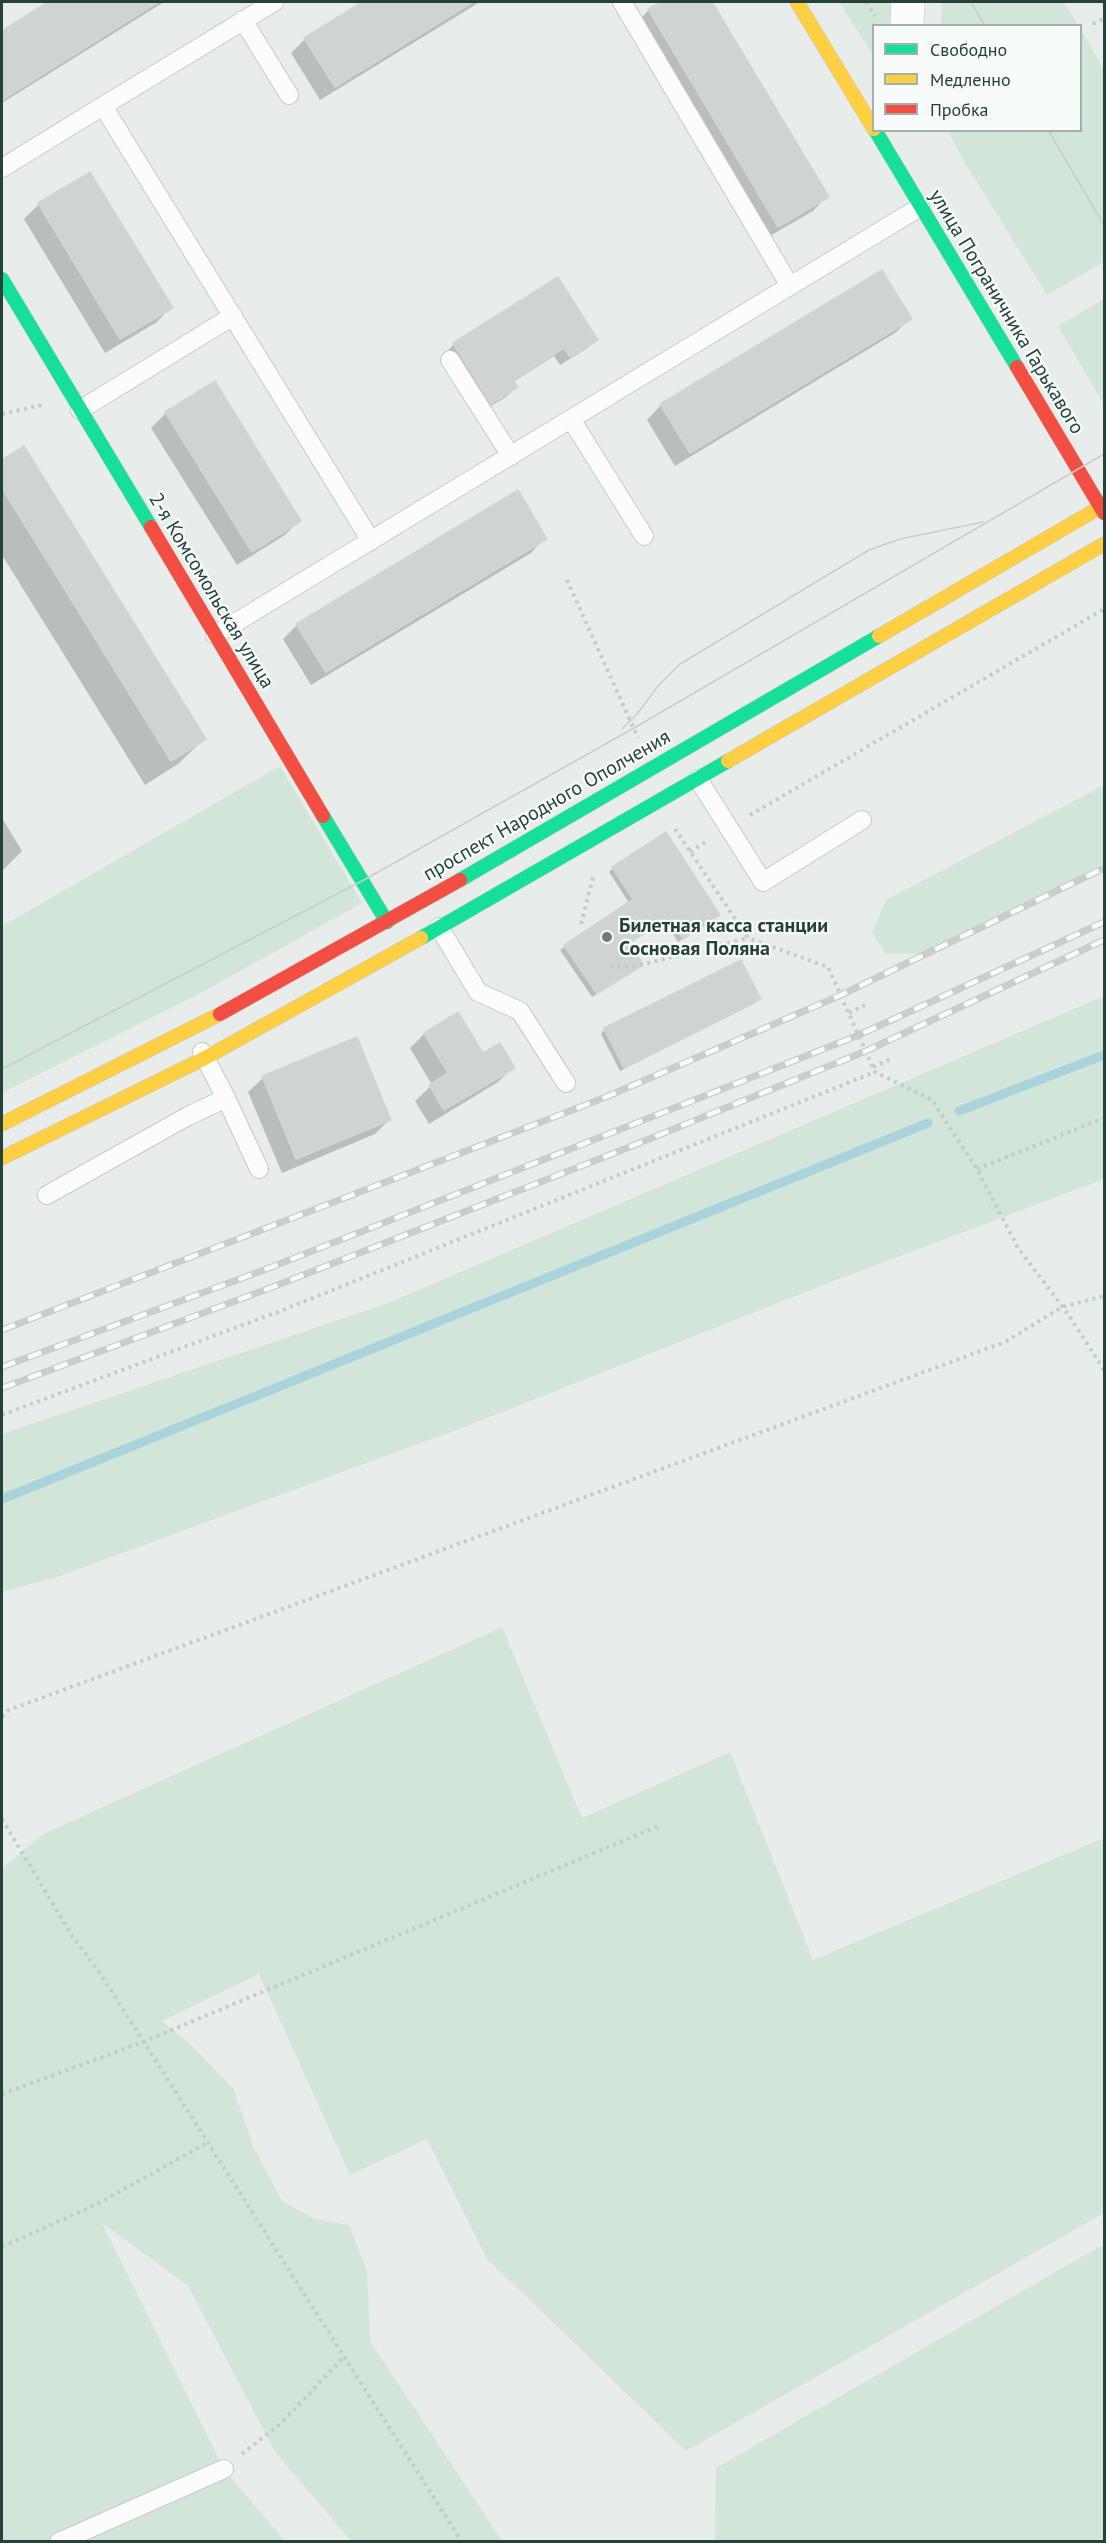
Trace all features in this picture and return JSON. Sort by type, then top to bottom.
[{"type":"street","name":"улица Пограничника Гарькавого","points":[[797,2],[872,127]]},
{"type":"street","points":[[908,2],[908,24]]},
{"type":"street","name":"улица Пограничника Гарькавого","points":[[875,132],[1103,508]]},
{"type":"street","points":[[894,163],[898,132]]},
{"type":"street","name":"2-я Комсомольская улица","points":[[2,279],[387,922]]},
{"type":"street","name":"проспект Народного Ополчения","points":[[2,1124],[190,1031],[387,922],[1103,508]]},
{"type":"street","points":[[2,1158],[205,1058],[403,948],[1104,544]]},
{"type":"lane","points":[[622,2],[790,286]]},
{"type":"lane","points":[[2,168],[243,20],[266,3]]},
{"type":"lane","points":[[243,20],[289,95]]},
{"type":"lane","points":[[104,106],[370,541]]},
{"type":"lane","points":[[215,635],[920,207]]},
{"type":"lane","points":[[80,410],[232,316]]},
{"type":"lane","points":[[450,360],[511,456]]},
{"type":"lane","points":[[571,419],[644,536]]},
{"type":"lane","points":[[698,779],[763,882],[862,820]]},
{"type":"lane","points":[[387,922],[403,948]]},
{"type":"lane","points":[[439,927],[478,992],[520,1011],[566,1083]]},
{"type":"lane","points":[[190,1031],[226,1098],[259,1169]]},
{"type":"lane","points":[[47,1195],[188,1116],[226,1098]]},
{"type":"lane","points":[[60,2541],[224,2469]]},
{"type":"path","points":[[1093,24],[1104,18]]},
{"type":"path","points":[[567,580],[640,741]]},
{"type":"path","points":[[690,852],[729,827],[1104,609]]},
{"type":"path","points":[[646,808],[655,823],[672,825],[748,938]]},
{"type":"path","points":[[610,967],[636,966],[748,938],[828,967],[875,1072],[932,1100],[977,1169],[1018,1248],[1062,1307],[1104,1370]]},
{"type":"path","points":[[849,1012],[865,1005]]},
{"type":"path","points":[[873,1067],[893,1058]]},
{"type":"path","points":[[2,1415],[284,1310],[875,1072]]},
{"type":"path","points":[[977,1169],[1104,1118]]},
{"type":"path","points":[[2,1717],[9,1710],[1005,1342],[1062,1307],[1104,1296]]},
{"type":"path","points":[[2,1819],[72,1936],[98,1970],[343,2358],[462,2541]]},
{"type":"path","points":[[2,2094],[143,2042],[661,1825]]},
{"type":"path","points":[[2,2247],[99,2203],[207,2143]]},
{"type":"path","points":[[224,2469],[281,2422],[343,2358]]},
{"type":"green space","points":[[839,2],[894,2],[894,24],[872,24],[872,53]]},
{"type":"green space","points":[[942,2],[1064,2],[1077,24],[941,24]]},
{"type":"green space","points":[[1082,31],[1104,70],[1104,262],[1047,295],[962,158],[949,132],[1082,132]]},
{"type":"green space","points":[[1104,299],[1104,405],[1058,326]]},
{"type":"green space","points":[[280,766],[362,903],[208,989],[2,1093],[2,926]]},
{"type":"green space","points":[[1104,785],[1104,863],[931,953],[886,954],[872,933],[886,900]]},
{"type":"green space","points":[[1104,996],[1104,1179],[826,1284],[467,1426],[60,1576],[2,1592],[2,1434],[388,1303]]},
{"type":"green space","points":[[502,1627],[582,1818],[730,1752],[813,1960],[1104,1838],[1104,2213],[686,2451],[487,2259],[427,2139],[350,2175],[259,1974],[162,2021],[189,2043],[233,2088],[254,2148],[282,2201],[315,2219],[349,2225],[367,2271],[370,2341],[502,2541],[351,2541],[275,2452],[188,2286],[102,2223],[224,2469],[285,2541],[2,2541],[2,1869],[43,1834]]},
{"type":"green space","points":[[1104,2244],[1104,2541],[715,2541],[716,2468]]},
{"type":"building","points":[[48,2],[158,2],[2,100],[2,31]]},
{"type":"building","points":[[362,2],[473,2],[335,87],[304,38]]},
{"type":"building","points":[[661,2],[712,2],[829,197],[778,227],[648,9]]},
{"type":"building","points":[[90,172],[173,308],[120,339],[38,203]]},
{"type":"building","points":[[882,270],[912,319],[690,453],[660,404]]},
{"type":"building","points":[[558,277],[598,340],[570,357],[564,348],[513,380],[518,387],[491,404],[453,343]]},
{"type":"building","points":[[215,381],[301,521],[252,552],[165,412]]},
{"type":"building","points":[[24,446],[206,739],[171,761],[2,488],[2,460]]},
{"type":"building","points":[[518,490],[547,539],[326,672],[296,624]]},
{"type":"building","points":[[666,832],[720,915],[683,939],[669,917],[631,942],[643,965],[597,994],[564,945],[633,899],[612,867]]},
{"type":"building","points":[[741,960],[761,999],[624,1068],[604,1028]]},
{"type":"building","points":[[458,1012],[483,1053],[500,1043],[515,1068],[444,1110],[429,1085],[448,1073],[424,1033]]},
{"type":"building","points":[[357,1037],[391,1120],[296,1159],[262,1076]]},
{"type":"waterway","points":[[959,1111],[1104,1055]]},
{"type":"waterway","points":[[2,1499],[928,1123]]},
{"type":"tram line","points":[[971,2],[984,24]]},
{"type":"tram line","points":[[1049,132],[1104,225]]},
{"type":"tram line","points":[[2,1069],[362,881],[634,728],[1104,454]]},
{"type":"tram line","points":[[622,729],[680,664],[869,550],[900,539],[983,522]]},
{"type":"railway","points":[[2,1330],[606,1097],[841,995],[1104,868]]},
{"type":"railway","points":[[2,1367],[264,1270],[859,1035],[1104,922]]},
{"type":"railway","points":[[2,1388],[270,1288],[617,1152],[866,1051],[1104,940]]},
{"type":"traffic: fast","points":[[876,132],[1017,367]]},
{"type":"traffic: fast","points":[[2,279],[151,527]]},
{"type":"traffic: fast","points":[[460,880],[879,636]]},
{"type":"traffic: fast","points":[[421,938],[728,761]]},
{"type":"traffic: fast","points":[[323,816],[387,922]]},
{"type":"traffic: slow","points":[[797,2],[872,126]]},
{"type":"traffic: slow","points":[[879,636],[1104,505]]},
{"type":"traffic: slow","points":[[728,761],[1104,544]]},
{"type":"traffic: slow","points":[[2,1158],[205,1058],[421,938]]},
{"type":"traffic: slow","points":[[2,1124],[220,1014]]},
{"type":"traffic: jam","points":[[1017,367],[1104,513]]},
{"type":"traffic: jam","points":[[151,527],[323,816]]},
{"type":"traffic: jam","points":[[220,1014],[460,880]]},
{"type":"place","name":"Билетная касса станции Сосновая Поляна","points":[[607,937]]}]
